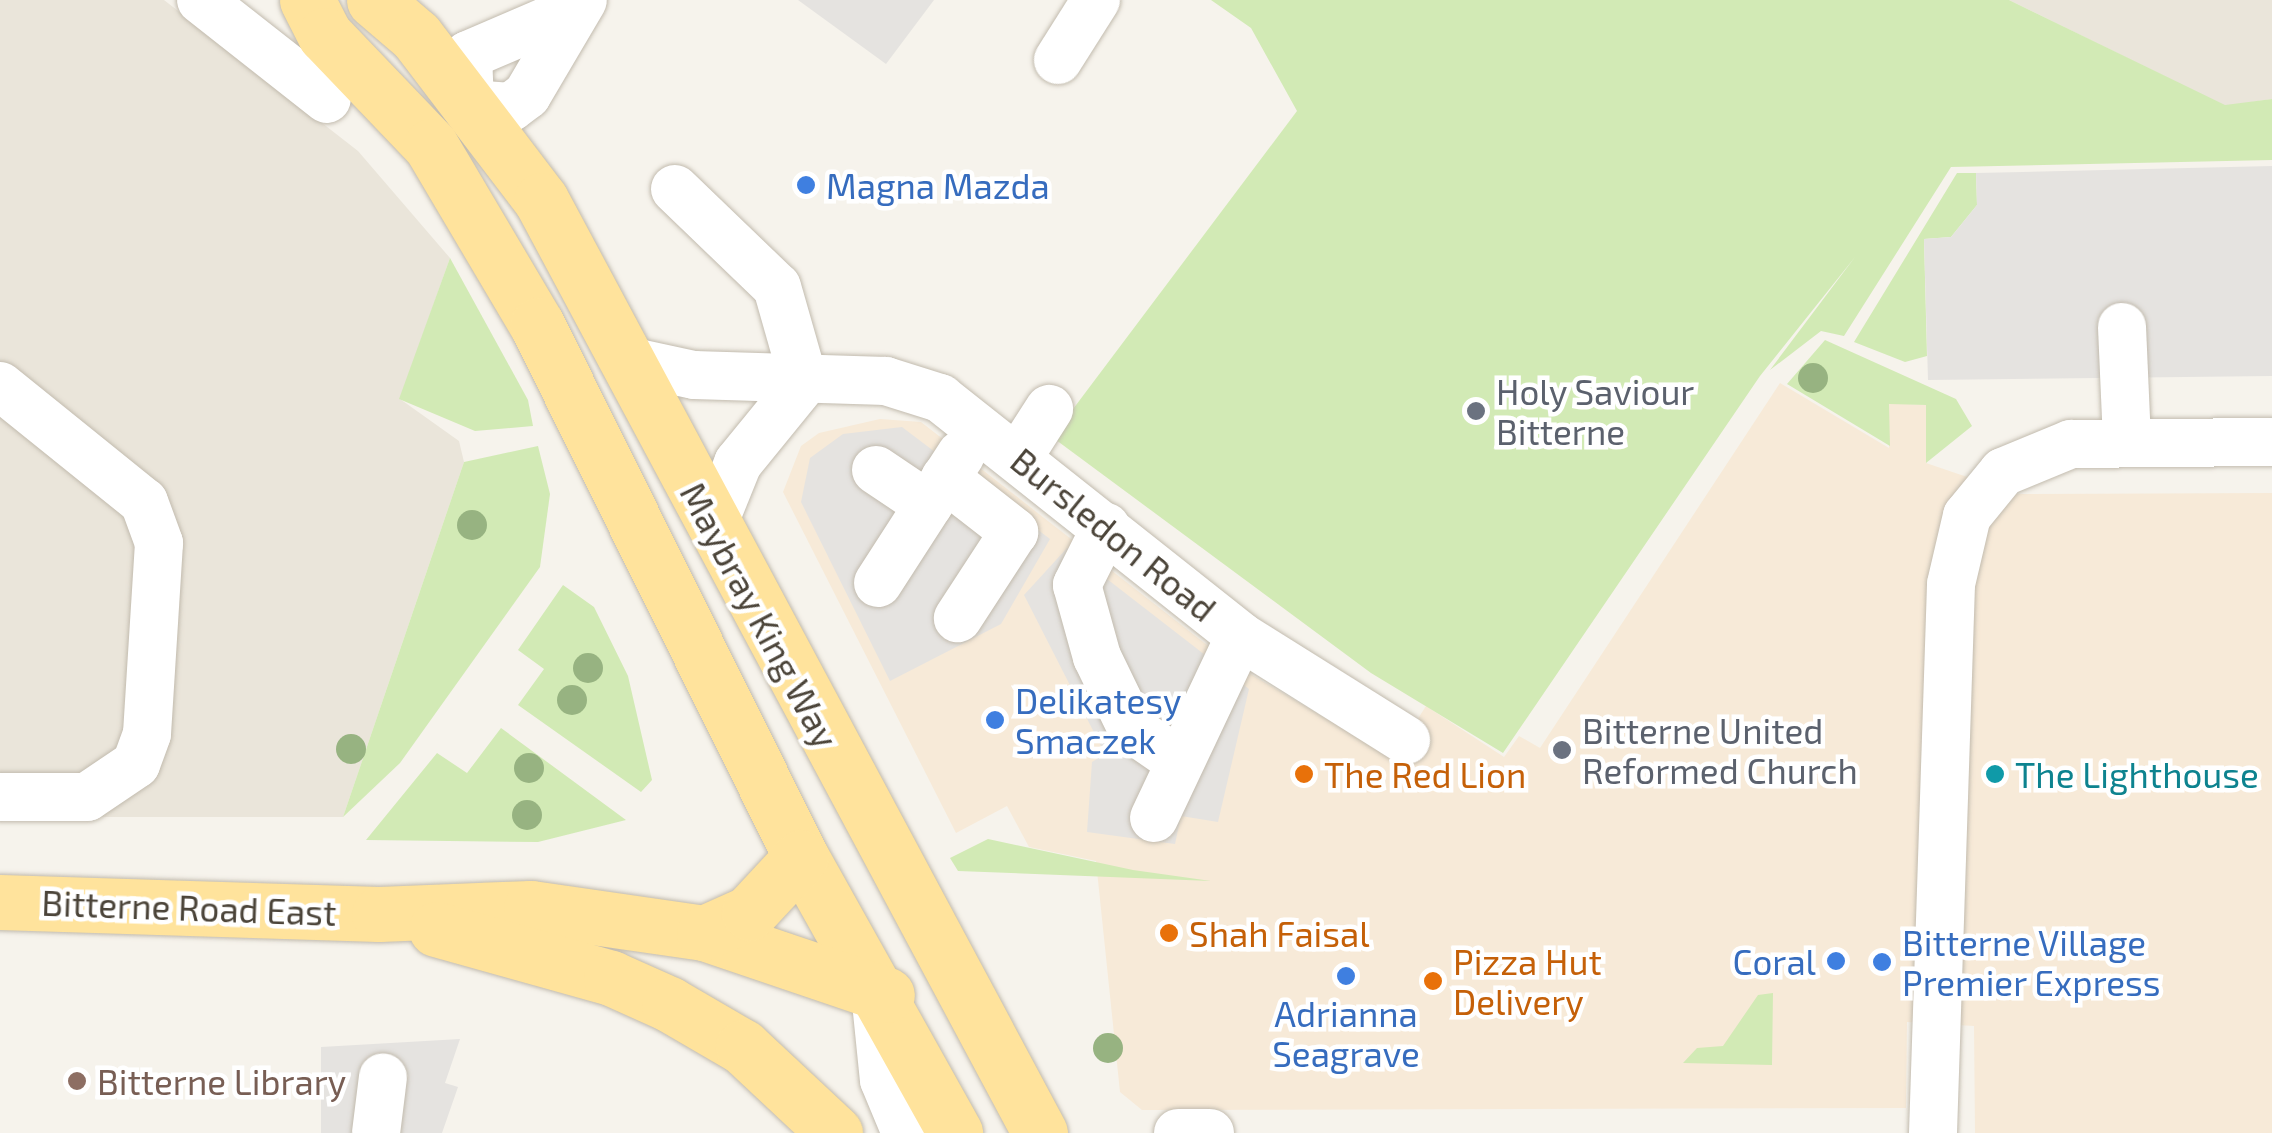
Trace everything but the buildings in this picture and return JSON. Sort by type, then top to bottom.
[{"type":"main road","points":[[307,0],[325,35],[431,146]]},
{"type":"main road","points":[[374,0],[470,104]]},
{"type":"main road","name":"Maybray King Way","points":[[470,104],[541,200],[982,1036],[1040,1133]]},
{"type":"main road","name":"Maybray King Way","points":[[431,146],[536,325],[801,857],[955,1133]]},
{"type":"main road","points":[[704,933],[750,913],[801,857]]},
{"type":"main road","name":"Bitterne Road East","points":[[0,902],[378,914],[531,908],[704,933],[875,989],[982,1036]]},
{"type":"main road","name":"Bitterne Road East","points":[[378,914],[595,973],[669,1004],[743,1047],[835,1133]]},
{"type":"street","points":[[1058,60],[1096,0]]},
{"type":"street","points":[[431,146],[470,104],[468,56],[578,5]]},
{"type":"street","points":[[470,104],[511,107],[527,95],[564,44],[578,5]]},
{"type":"street","points":[[221,6],[327,99]]},
{"type":"street","points":[[675,189],[777,287],[804,382],[738,463],[713,524]]},
{"type":"street","points":[[2122,327],[2127,442]]},
{"type":"street","name":"Bursledon Road","points":[[624,360],[804,382],[886,381],[940,398],[1019,456],[1240,636],[1406,740]]},
{"type":"street","points":[[0,386],[127,486],[157,528],[147,734],[116,786],[86,797],[0,797]]},
{"type":"street","points":[[1019,456],[1049,409]]},
{"type":"street","points":[[878,582],[980,426]]},
{"type":"street","points":[[1934,1133],[1952,584],[1967,516],[1982,492],[2031,454],[2127,442],[2272,442]]},
{"type":"street","points":[[876,470],[937,492],[1014,532],[958,618]]},
{"type":"street","points":[[1106,527],[1077,585],[1097,657],[1132,729],[1180,762]]},
{"type":"street","points":[[1154,818],[1240,636]]},
{"type":"street","points":[[875,989],[884,1080],[906,1133]]},
{"type":"street","points":[[376,1133],[383,1077]]},
{"type":"street","points":[[1178,1132],[1210,1133]]},
{"type":"shaded area","points":[[0,0],[164,0],[358,151],[450,258],[400,399],[459,441],[464,462],[343,817],[0,817]]},
{"type":"shaded area","points":[[798,0],[934,0],[886,64]]},
{"type":"shaded area","points":[[2009,0],[2272,0],[2272,99],[2225,106]]},
{"type":"shaded area","points":[[2272,166],[2272,376],[1928,380],[1924,239],[1951,237],[1977,205],[1976,173]]},
{"type":"shaded area","points":[[1780,383],[1889,448],[1888,403],[1927,405],[1926,463],[2017,494],[2272,493],[2272,1133],[1975,1133],[1974,1026],[1907,1022],[1906,1108],[1142,1110],[1120,1092],[1096,861],[1029,847],[1007,806],[956,833],[783,492],[801,446],[819,433],[880,419],[921,422],[1225,659],[1393,758],[1426,706],[1504,757],[1519,736],[1540,748]]},
{"type":"shaded area","points":[[902,427],[1050,539],[1001,624],[890,681],[801,502],[810,458],[843,434]]},
{"type":"shaded area","points":[[1067,548],[1249,689],[1218,822],[1181,816],[1175,844],[1087,832],[1092,762],[1105,754],[1024,595]]},
{"type":"shaded area","points":[[460,1039],[445,1083],[458,1087],[442,1133],[321,1133],[321,1047]]},
{"type":"green space","points":[[1211,0],[2009,0],[2225,105],[2272,99],[2272,160],[1951,167],[1844,336],[1821,331],[1770,370],[1855,257],[1760,376],[1503,753],[1371,673],[1052,437],[1297,111],[1251,28]]},
{"type":"green space","points":[[1957,173],[1976,173],[1977,205],[1951,237],[1924,239],[1927,356],[1905,362],[1854,342]]},
{"type":"green space","points":[[450,258],[528,400],[533,426],[475,431],[399,399]]},
{"type":"green space","points":[[1825,340],[1956,399],[1972,426],[1926,463],[1926,405],[1889,404],[1890,446],[1787,384]]},
{"type":"green space","points":[[538,446],[550,494],[540,567],[400,763],[343,817],[464,462]]},
{"type":"green space","points":[[563,585],[594,607],[628,676],[652,780],[641,792],[518,705],[544,669],[518,650]]},
{"type":"green space","points":[[501,728],[626,820],[538,842],[366,840],[437,753],[467,773]]},
{"type":"green space","points":[[988,839],[1133,870],[1211,881],[958,871],[950,858]]},
{"type":"green space","points":[[1773,993],[1772,1065],[1683,1063],[1697,1048],[1723,1046],[1758,995]]},
{"type":"place","name":"Magna Mazda","points":[[806,185]]},
{"type":"place","name":"Holy Saviour Bitterne","points":[[1476,411]]},
{"type":"place","name":"Delikatesy Smaczek","points":[[995,720]]},
{"type":"place","name":"Bitterne United Reformed Church","points":[[1562,750]]},
{"type":"place","name":"The Red Lion","points":[[1304,774]]},
{"type":"place","name":"The Lighthouse","points":[[1995,774]]},
{"type":"place","name":"Shah Faisal","points":[[1169,933]]},
{"type":"place","name":"Coral","points":[[1836,961]]},
{"type":"place","name":"Bitterne Village Premier Express","points":[[1882,962]]},
{"type":"place","name":"Adrianna Seagrave","points":[[1346,976]]},
{"type":"place","name":"Pizza Hut Delivery","points":[[1433,981]]},
{"type":"place","name":"Bitterne Library","points":[[77,1081]]}]
